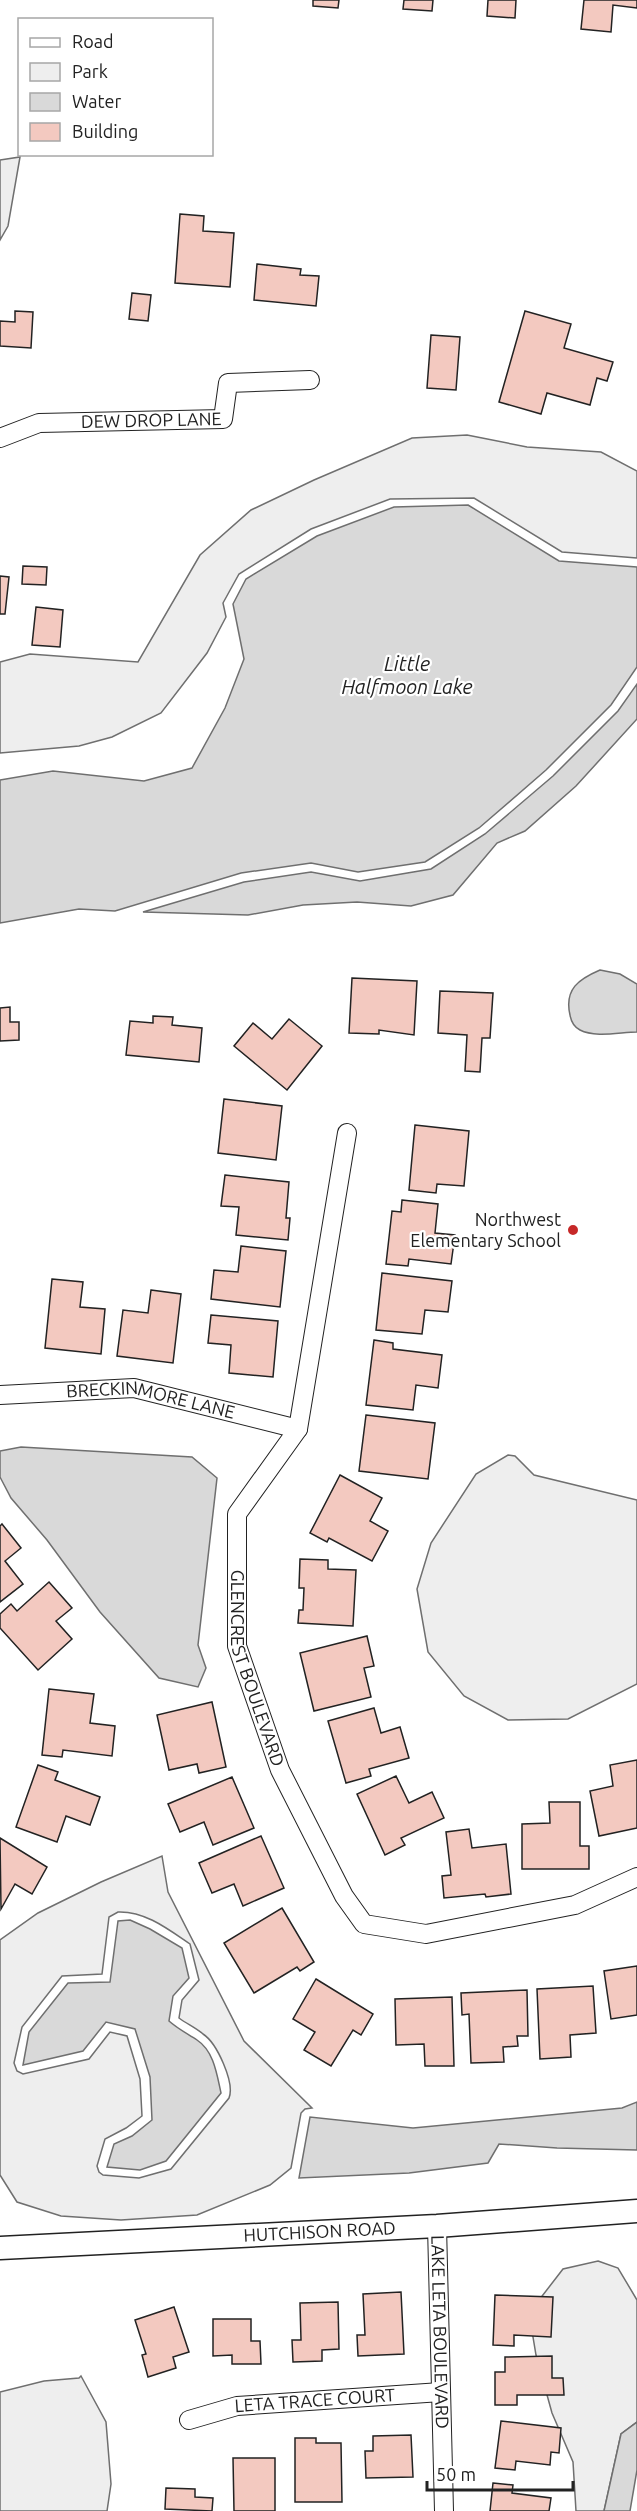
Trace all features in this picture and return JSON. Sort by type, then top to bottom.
[{"type":"street","name":"DEW DROP LANE","points":[[0,438],[39,423],[223,419],[228,383],[310,380]]},
{"type":"street","name":"GLENCREST BOULEVARD","points":[[347,1133],[298,1429],[237,1514],[237,1646],[280,1770],[344,1896],[364,1924],[426,1934],[575,1905],[637,1877]]},
{"type":"street","name":"BRECKINMORE LANE","points":[[0,1395],[134,1388],[298,1429]]},
{"type":"street","name":"HUTCHISON ROAD","points":[[0,2248],[438,2226],[637,2211]]},
{"type":"street","name":"LAKE LETA BOULEVARD","points":[[438,2226],[444,2511]]},
{"type":"street","name":"LETA TRACE COURT","points":[[189,2420],[237,2406],[441,2392]]},
{"type":"green space","points":[[20,157],[8,226],[0,240],[0,160]]},
{"type":"green space","points":[[467,435],[527,447],[601,452],[637,471],[637,558],[562,552],[474,498],[390,499],[311,529],[239,574],[223,603],[226,617],[207,653],[161,713],[112,737],[79,746],[0,753],[0,662],[30,654],[138,662],[200,555],[251,510],[412,438]]},
{"type":"green space","points":[[508,1455],[515,1456],[534,1475],[637,1500],[637,1684],[568,1719],[508,1720],[464,1696],[428,1652],[417,1589],[431,1543],[476,1474]]},
{"type":"green space","points":[[162,1856],[168,1892],[244,2041],[312,2108],[305,2109],[301,2113],[291,2168],[270,2185],[197,2215],[121,2220],[61,2216],[17,2202],[0,2175],[0,1940],[38,1913],[101,1882]],"holes":[[[118,1912],[128,1912],[156,1922],[190,1944],[199,1980],[182,2000],[179,2018],[200,2032],[214,2046],[224,2064],[230,2091],[229,2098],[171,2169],[139,2178],[103,2175],[97,2166],[105,2139],[142,2116],[140,2079],[127,2036],[110,2032],[89,2059],[23,2074],[17,2071],[14,2063],[22,2027],[62,1976],[102,1974],[109,1917]]]},
{"type":"green space","points":[[598,2261],[618,2268],[637,2300],[637,2422],[621,2434],[604,2511],[576,2511],[573,2462],[552,2413],[536,2355],[529,2313],[563,2269]]},
{"type":"green space","points":[[81,2376],[106,2422],[111,2484],[107,2511],[0,2511],[0,2392],[44,2381]]},
{"type":"water","name":"Little Halfmoon Lake","points":[[468,505],[559,561],[637,567],[637,667],[611,705],[546,770],[479,828],[425,862],[358,872],[311,863],[241,873],[115,911],[79,909],[0,923],[0,780],[53,771],[144,781],[192,768],[225,708],[244,659],[233,604],[246,579],[317,536],[394,507]]},
{"type":"water","points":[[637,684],[637,719],[576,786],[525,831],[497,843],[453,895],[411,906],[357,902],[303,905],[248,915],[143,912],[244,882],[311,872],[360,881],[431,869],[485,834],[553,776],[618,711]]},
{"type":"water","points":[[600,970],[620,974],[637,984],[637,1032],[593,1034],[580,1030],[573,1024],[569,1006],[571,992],[580,981]]},
{"type":"water","points":[[21,1447],[192,1457],[217,1478],[198,1645],[206,1668],[198,1687],[159,1678],[100,1612],[47,1540],[11,1498],[0,1477],[0,1451]]},
{"type":"water","points":[[130,1920],[182,1948],[189,1978],[173,1996],[169,2021],[197,2040],[207,2050],[214,2064],[221,2093],[166,2161],[140,2170],[107,2167],[114,2144],[132,2136],[152,2120],[150,2077],[135,2029],[106,2022],[83,2051],[23,2065],[29,2032],[68,1983],[110,1982],[118,1921]]},
{"type":"water","points":[[637,2102],[637,2150],[499,2144],[488,2163],[409,2173],[299,2178],[310,2117],[413,2128],[622,2108]]},
{"type":"water","points":[[637,2422],[637,2470],[630,2511],[604,2511],[621,2434]]},
{"type":"building","points":[[313,0],[339,0],[338,8],[313,6]]},
{"type":"building","points":[[404,0],[433,0],[432,11],[403,9]]},
{"type":"building","points":[[488,0],[516,0],[515,18],[487,16]]},
{"type":"building","points":[[584,0],[637,0],[637,8],[613,5],[611,32],[581,29]]},
{"type":"building","points":[[180,214],[204,216],[203,231],[234,233],[230,287],[175,283]]},
{"type":"building","points":[[257,264],[301,269],[300,275],[319,276],[316,306],[254,300]]},
{"type":"building","points":[[132,293],[151,295],[148,321],[129,319]]},
{"type":"building","points":[[15,311],[33,312],[31,348],[0,346],[0,321],[15,322]]},
{"type":"building","points":[[525,311],[571,324],[564,348],[613,362],[607,381],[597,378],[590,405],[547,393],[541,414],[499,402]]},
{"type":"building","points":[[431,335],[460,337],[456,390],[427,388]]},
{"type":"building","points":[[23,566],[47,567],[46,585],[22,584]]},
{"type":"building","points":[[0,576],[9,577],[5,614],[0,614]]},
{"type":"building","points":[[36,607],[63,610],[60,647],[32,645]]},
{"type":"building","points":[[352,978],[417,981],[414,1035],[379,1030],[379,1034],[349,1033]]},
{"type":"building","points":[[440,991],[493,993],[490,1038],[482,1038],[480,1072],[465,1071],[467,1035],[438,1033]]},
{"type":"building","points":[[10,1007],[10,1022],[19,1022],[19,1040],[0,1041],[0,1008]]},
{"type":"building","points":[[153,1016],[173,1017],[172,1025],[202,1028],[199,1062],[126,1055],[130,1021],[153,1023]]},
{"type":"building","points":[[289,1019],[322,1046],[287,1090],[234,1046],[253,1023],[272,1039]]},
{"type":"building","points":[[224,1099],[282,1106],[276,1160],[218,1153]]},
{"type":"building","points":[[415,1125],[469,1131],[464,1186],[437,1184],[436,1193],[409,1190]]},
{"type":"building","points":[[225,1175],[289,1182],[286,1218],[290,1218],[288,1240],[236,1235],[239,1207],[221,1206]]},
{"type":"building","points":[[402,1200],[438,1204],[435,1233],[455,1235],[451,1264],[409,1259],[408,1266],[386,1264],[392,1211],[401,1212]]},
{"type":"building","points":[[241,1246],[286,1251],[280,1307],[211,1299],[214,1270],[238,1272]]},
{"type":"building","points":[[382,1273],[452,1281],[448,1312],[425,1310],[422,1334],[376,1330]]},
{"type":"building","points":[[52,1279],[83,1282],[80,1307],[105,1309],[101,1354],[45,1348]]},
{"type":"building","points":[[151,1290],[181,1294],[173,1363],[117,1356],[123,1310],[148,1313]]},
{"type":"building","points":[[211,1315],[278,1321],[273,1377],[229,1373],[231,1345],[208,1343]]},
{"type":"building","points":[[374,1340],[393,1343],[393,1349],[442,1355],[438,1388],[416,1385],[413,1410],[366,1405]]},
{"type":"building","points":[[366,1415],[435,1423],[428,1479],[359,1471]]},
{"type":"building","points":[[340,1475],[382,1498],[370,1521],[388,1531],[372,1561],[329,1538],[327,1542],[310,1533]]},
{"type":"building","points":[[2,1524],[21,1548],[5,1561],[23,1584],[0,1602],[0,1526]]},
{"type":"building","points":[[300,1559],[328,1560],[328,1569],[356,1570],[353,1626],[298,1623],[299,1610],[303,1610],[304,1588],[299,1588]]},
{"type":"building","points":[[49,1582],[72,1608],[56,1621],[72,1639],[38,1670],[0,1628],[0,1614],[11,1604],[17,1611]]},
{"type":"building","points":[[367,1636],[374,1666],[364,1668],[371,1697],[314,1711],[300,1653]]},
{"type":"building","points":[[49,1689],[94,1694],[90,1723],[115,1726],[112,1756],[63,1750],[62,1757],[42,1755]]},
{"type":"building","points":[[212,1702],[226,1767],[199,1773],[197,1764],[169,1770],[157,1715]]},
{"type":"building","points":[[374,1708],[381,1733],[400,1727],[409,1758],[369,1769],[371,1776],[346,1783],[328,1721]]},
{"type":"building","points":[[637,1760],[637,1828],[599,1836],[590,1791],[613,1786],[610,1765]]},
{"type":"building","points":[[38,1765],[58,1772],[55,1780],[100,1797],[90,1825],[66,1816],[57,1842],[16,1827]]},
{"type":"building","points":[[396,1776],[409,1803],[432,1792],[444,1818],[401,1838],[405,1845],[385,1855],[357,1794]]},
{"type":"building","points":[[232,1777],[254,1828],[213,1845],[204,1822],[180,1832],[168,1804]]},
{"type":"building","points":[[549,1802],[580,1802],[580,1846],[589,1846],[589,1869],[522,1869],[522,1824],[550,1823]]},
{"type":"building","points":[[469,1829],[472,1848],[506,1844],[511,1894],[444,1898],[442,1876],[451,1875],[446,1832]]},
{"type":"building","points":[[261,1836],[284,1888],[243,1906],[234,1884],[212,1893],[199,1863]]},
{"type":"building","points":[[0,1838],[47,1867],[32,1894],[15,1884],[1,1909]]},
{"type":"building","points":[[282,1908],[314,1962],[300,1971],[297,1967],[254,1993],[224,1943]]},
{"type":"building","points":[[637,1966],[637,2015],[611,2019],[604,1971]]},
{"type":"building","points":[[316,1979],[373,2014],[361,2035],[353,2030],[331,2066],[304,2050],[315,2032],[293,2019]]},
{"type":"building","points":[[593,1986],[596,2033],[570,2035],[571,2057],[540,2059],[537,1989]]},
{"type":"building","points":[[527,1990],[528,2036],[517,2036],[518,2046],[503,2047],[504,2062],[471,2063],[469,2014],[462,2015],[461,1993]]},
{"type":"building","points":[[452,1997],[454,2066],[425,2066],[424,2044],[396,2045],[395,1999]]},
{"type":"building","points":[[401,2292],[404,2354],[358,2356],[357,2335],[365,2335],[363,2294]]},
{"type":"building","points":[[495,2295],[553,2297],[551,2337],[514,2335],[514,2346],[493,2345]]},
{"type":"building","points":[[338,2302],[339,2349],[322,2350],[322,2361],[293,2362],[292,2340],[301,2340],[300,2303]]},
{"type":"building","points":[[174,2307],[189,2352],[173,2357],[176,2368],[148,2377],[142,2355],[146,2354],[135,2320]]},
{"type":"building","points":[[213,2319],[251,2319],[251,2341],[260,2341],[261,2364],[232,2364],[232,2355],[213,2356]]},
{"type":"building","points":[[552,2356],[552,2378],[563,2378],[564,2395],[517,2395],[517,2405],[495,2405],[495,2372],[505,2372],[505,2357]]},
{"type":"building","points":[[501,2421],[561,2428],[559,2453],[551,2452],[550,2465],[516,2461],[515,2470],[495,2468]]},
{"type":"building","points":[[411,2435],[413,2477],[366,2478],[365,2451],[373,2451],[373,2436]]},
{"type":"building","points":[[295,2438],[316,2438],[316,2443],[341,2443],[342,2502],[295,2502]]},
{"type":"building","points":[[233,2458],[275,2458],[275,2511],[234,2511]]},
{"type":"building","points":[[493,2483],[513,2485],[512,2493],[551,2498],[549,2511],[490,2511]]},
{"type":"building","points":[[166,2488],[195,2489],[195,2497],[213,2498],[212,2511],[165,2509]]},
{"type":"place","name":"Northwest Elementary School","points":[[573,1230]]}]
